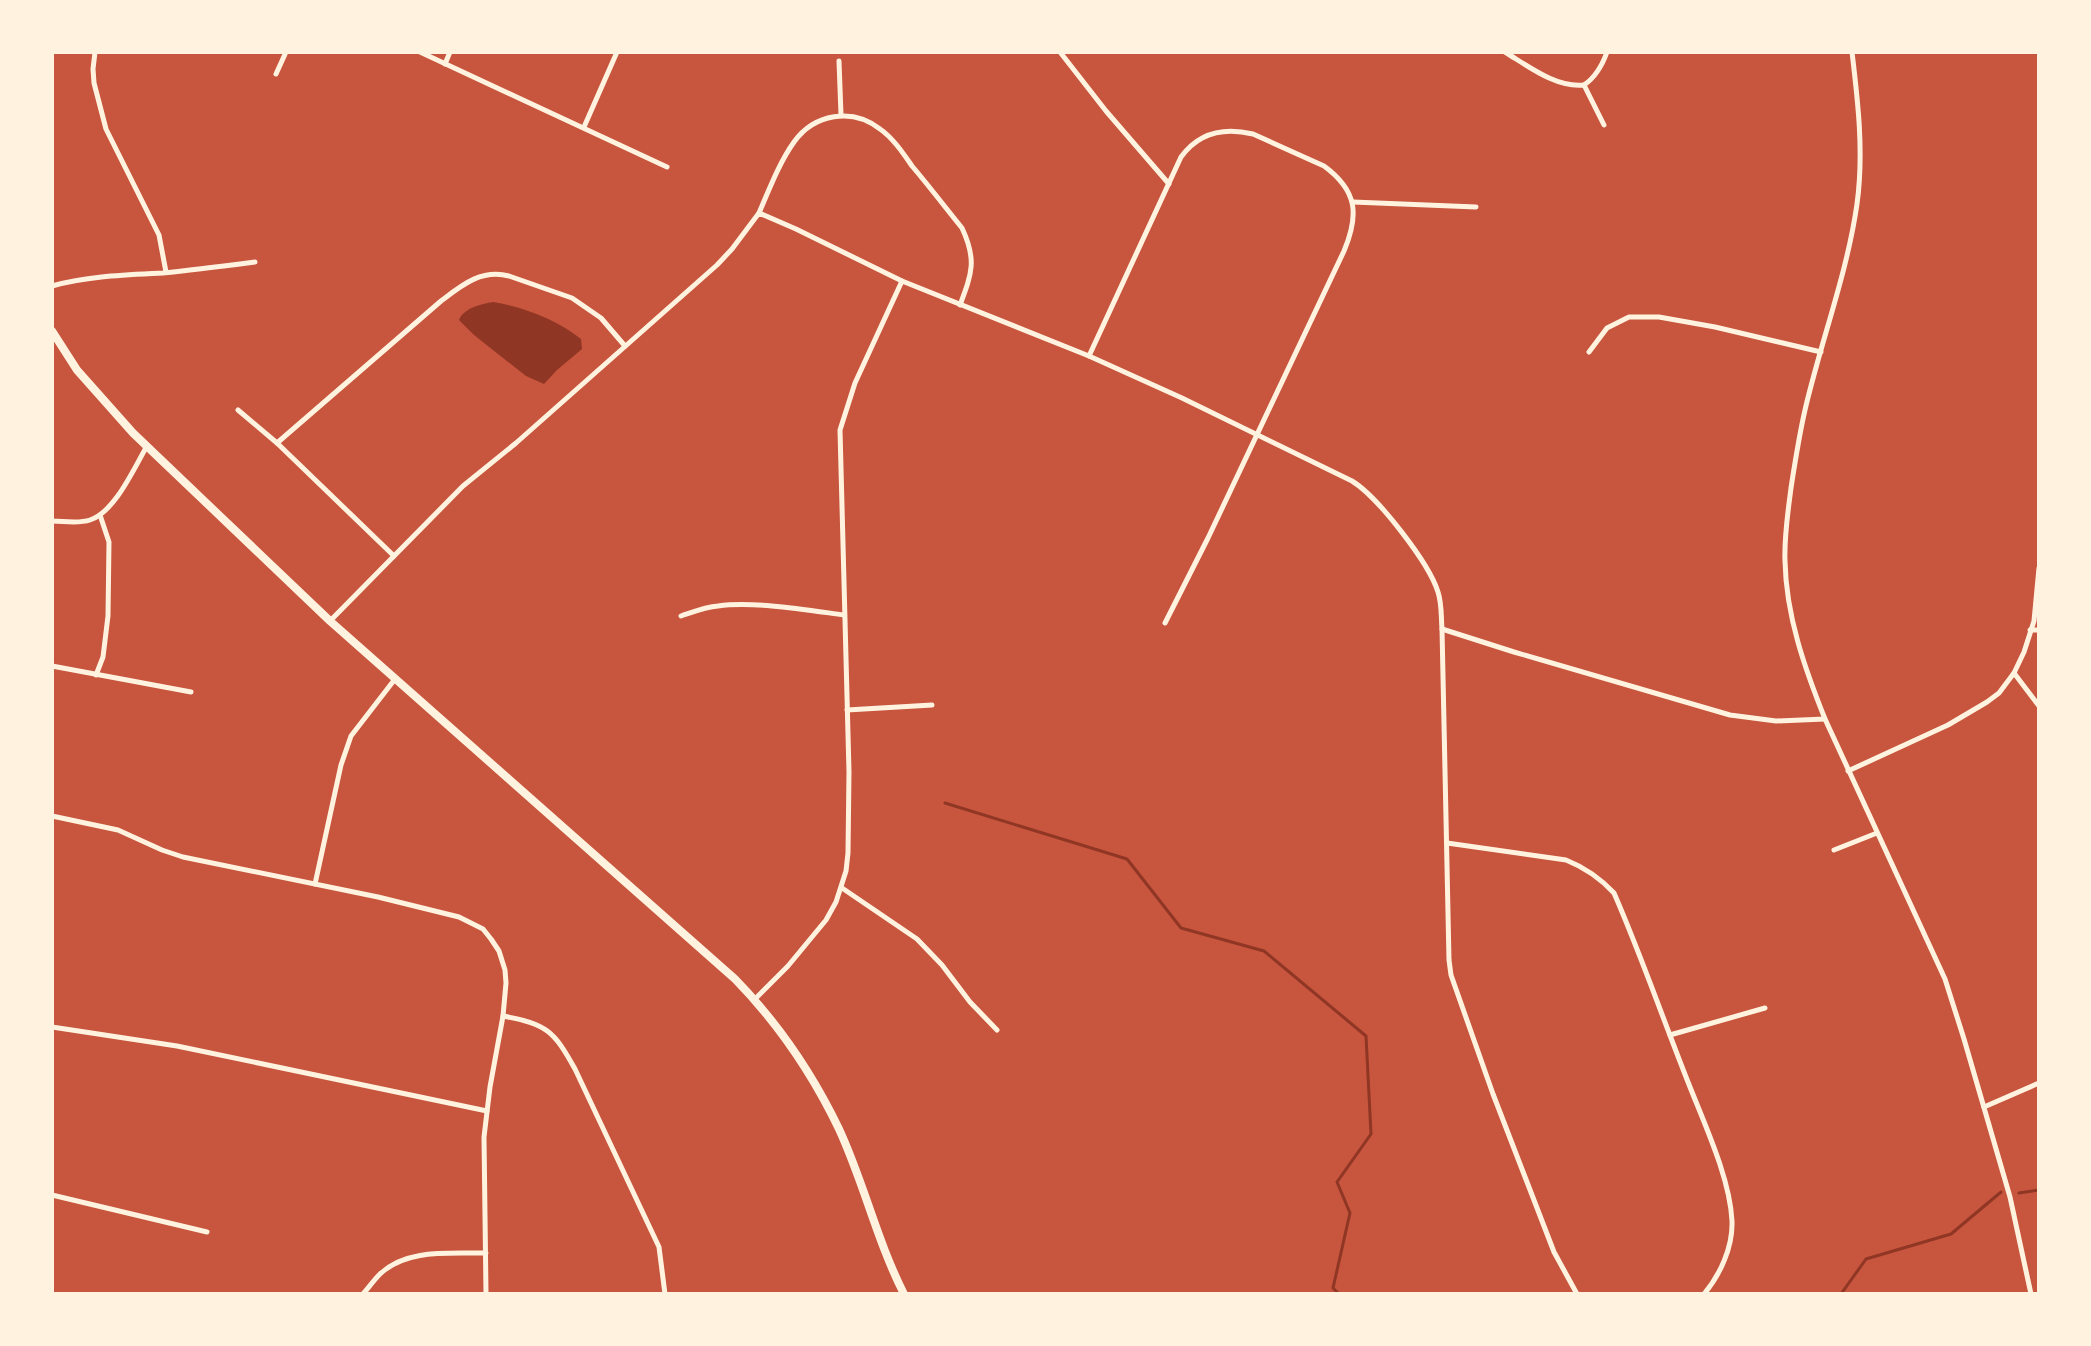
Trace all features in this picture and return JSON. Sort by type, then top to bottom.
[{"type":"main road","points":[[52,331],[77,370],[147,446],[251,542],[330,621],[755,999],[807,1073],[839,1129],[904,1294]]},
{"type":"street","points":[[95,52],[94,83],[106,129],[159,235],[166,272]]},
{"type":"street","points":[[276,74],[286,52]]},
{"type":"street","points":[[420,52],[667,167]]},
{"type":"street","points":[[445,64],[450,52]]},
{"type":"street","points":[[584,127],[617,52]]},
{"type":"street","points":[[1060,52],[1169,184]]},
{"type":"street","points":[[1505,52],[1554,80],[1574,86],[1592,80],[1607,52]]},
{"type":"street","points":[[1852,52],[1860,128],[1858,201],[1797,449],[1785,528],[1789,601],[1810,684],[1945,979],[2010,1197],[2031,1294]]},
{"type":"street","points":[[839,61],[841,115]]},
{"type":"street","points":[[1584,85],[1604,125]]},
{"type":"street","points":[[330,621],[463,486],[717,265],[759,213],[777,171],[799,136],[818,122],[829,117],[849,115],[880,129],[962,228],[972,262],[960,305]]},
{"type":"street","points":[[1089,356],[1181,157],[1196,141],[1216,131],[1253,134],[1324,166],[1349,191],[1354,211],[1351,233],[1344,251],[1165,623]]},
{"type":"street","points":[[1353,202],[1476,207]]},
{"type":"street","points":[[759,213],[902,281],[1089,356],[1182,398],[1365,489],[1419,555],[1438,591],[1442,629],[1449,960],[1456,993],[1554,1252],[1577,1294]]},
{"type":"street","points":[[52,286],[69,281],[255,262]]},
{"type":"street","points":[[277,443],[441,301],[462,285],[485,275],[498,273],[572,298],[601,318],[625,346]]},
{"type":"street","points":[[755,999],[810,941],[826,920],[842,888],[848,853],[840,430],[855,383],[902,281]]},
{"type":"street","points":[[1589,352],[1607,328],[1629,317],[1659,317],[1821,352]]},
{"type":"street","points":[[238,410],[277,443],[394,556]]},
{"type":"street","points":[[52,521],[81,522],[100,515],[117,497],[147,446]]},
{"type":"street","points":[[96,675],[103,657],[108,616],[109,542],[100,515]]},
{"type":"street","points":[[1848,771],[1948,725],[1999,693],[2014,673],[2034,621],[2039,568]]},
{"type":"street","points":[[681,616],[719,605],[844,615]]},
{"type":"street","points":[[1442,629],[1730,715],[1776,721],[1825,719]]},
{"type":"street","points":[[2030,630],[2039,630]]},
{"type":"street","points":[[52,666],[191,692]]},
{"type":"street","points":[[2014,673],[2039,706]]},
{"type":"street","points":[[315,884],[341,765],[351,736],[395,679]]},
{"type":"street","points":[[847,710],[932,705]]},
{"type":"street","points":[[52,816],[118,830],[183,857],[459,917],[483,929],[499,951],[506,983],[484,1137],[486,1294]]},
{"type":"street","points":[[1834,850],[1877,833]]},
{"type":"street","points":[[1447,843],[1566,860],[1601,879],[1614,893],[1723,1176],[1732,1219],[1728,1249],[1716,1279],[1704,1294]]},
{"type":"street","points":[[842,888],[917,939],[997,1030]]},
{"type":"street","points":[[1670,1035],[1765,1008]]},
{"type":"street","points":[[503,1016],[549,1031],[559,1041],[659,1247],[665,1294]]},
{"type":"street","points":[[52,1027],[191,1049],[487,1111]]},
{"type":"street","points":[[1984,1107],[2039,1083]]},
{"type":"street","points":[[52,1195],[207,1232]]},
{"type":"street","points":[[363,1294],[380,1273],[414,1256],[486,1253]]},
{"type":"shaded area","points":[[493,302],[551,320],[581,339],[582,349],[544,384],[526,376],[459,320],[478,305]]},
{"type":"waterway","points":[[945,803],[1127,859],[1181,928],[1264,951],[1366,1036],[1371,1134],[1337,1182],[1350,1213],[1333,1288],[1339,1294]]},
{"type":"waterway","points":[[2019,1193],[2039,1190]]},
{"type":"waterway","points":[[1841,1294],[1866,1259],[1951,1234],[2001,1192]]}]
